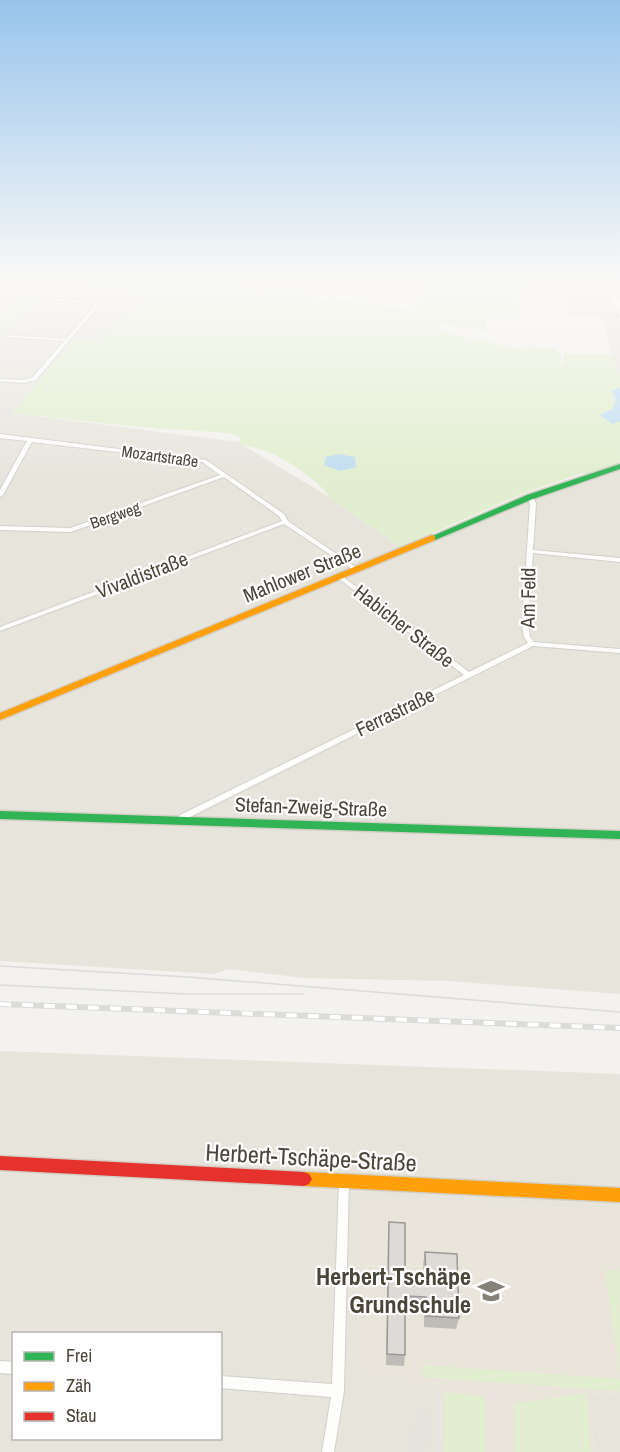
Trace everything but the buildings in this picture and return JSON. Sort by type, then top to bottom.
[{"type":"street","points":[[0,380],[23,382],[34,379],[60,348]]},
{"type":"street","name":"Mozartstraße","points":[[0,435],[188,457],[204,461],[282,515],[285,522],[357,570]]},
{"type":"street","points":[[0,495],[30,440]]},
{"type":"street","name":"Mahlower Straße","points":[[0,717],[530,497],[620,466]]},
{"type":"street","name":"Bergweg","points":[[0,528],[71,530],[225,475]]},
{"type":"street","name":"Am Feld","points":[[530,497],[532,502],[525,625],[527,637],[532,644]]},
{"type":"street","name":"Vivaldistraße","points":[[0,629],[285,522]]},
{"type":"street","name":"Am Feld","points":[[529,551],[620,560]]},
{"type":"street","name":"Habicher Straße","points":[[340,577],[468,675]]},
{"type":"street","name":"Ferrastraße","points":[[180,821],[183,817],[532,644],[543,643],[620,651]]},
{"type":"street","name":"Stefan-Zweig-Straße","points":[[0,815],[620,835]]},
{"type":"street","name":"Herbert-Tschäpe-Straße","points":[[0,1162],[620,1195]]},
{"type":"street","points":[[328,1452],[338,1391],[344,1180]]},
{"type":"street","points":[[222,1383],[338,1391]]},
{"type":"shaded area","points":[[0,348],[86,348],[36,385],[12,413],[238,442],[329,497],[403,549],[533,493],[620,464],[620,994],[449,981],[304,978],[228,969],[214,974],[0,961]]},
{"type":"shaded area","points":[[610,348],[620,348],[620,375],[617,375]]},
{"type":"shaded area","points":[[0,1051],[620,1074],[620,1211],[362,1196],[390,1375],[413,1382],[441,1384],[440,1452],[0,1452]]},
{"type":"shaded area","name":"Herbert-Tschäpe Grundschule","points":[[362,1196],[620,1211],[620,1395],[589,1393],[594,1452],[440,1452],[441,1384],[413,1382],[362,1371]]},
{"type":"shaded area","points":[[589,1393],[620,1395],[620,1452],[594,1452]]},
{"type":"shaded area","points":[[418,1411],[430,1415],[424,1452],[410,1452]]},
{"type":"green space","points":[[68,348],[513,348],[523,350],[524,348],[555,348],[561,356],[561,365],[564,364],[563,353],[613,354],[617,374],[620,375],[620,388],[611,390],[616,400],[612,409],[612,424],[620,422],[620,464],[588,475],[582,473],[524,493],[400,547],[329,497],[317,483],[298,468],[278,456],[238,442],[242,438],[228,433],[139,427],[12,413]]},
{"type":"green space","points":[[605,1270],[620,1271],[620,1373]]},
{"type":"green space","points":[[423,1365],[620,1379],[620,1391],[423,1377]]},
{"type":"green space","points":[[445,1392],[485,1397],[485,1452],[444,1452]]},
{"type":"green space","points":[[586,1393],[591,1452],[514,1452],[514,1404]]},
{"type":"water","points":[[620,388],[620,422],[612,424],[600,415],[612,409],[616,400],[611,390]]},
{"type":"water","points":[[338,454],[355,457],[356,467],[340,471],[324,465],[326,457]]},
{"type":"tram line","points":[[0,966],[188,977],[620,1012]]},
{"type":"tram line","points":[[0,985],[185,994],[303,994]]},
{"type":"railway","points":[[0,1004],[620,1028]]},
{"type":"traffic: fast","points":[[432,538],[530,497],[620,466]]},
{"type":"traffic: fast","points":[[0,815],[620,835]]},
{"type":"traffic: slow","points":[[0,717],[432,538]]},
{"type":"traffic: slow","points":[[304,1179],[620,1195]]},
{"type":"traffic: jam","points":[[0,1163],[304,1179]]},
{"type":"place","name":"Herbert-Tschäpe Grundschule","points":[[491,1291]]}]
